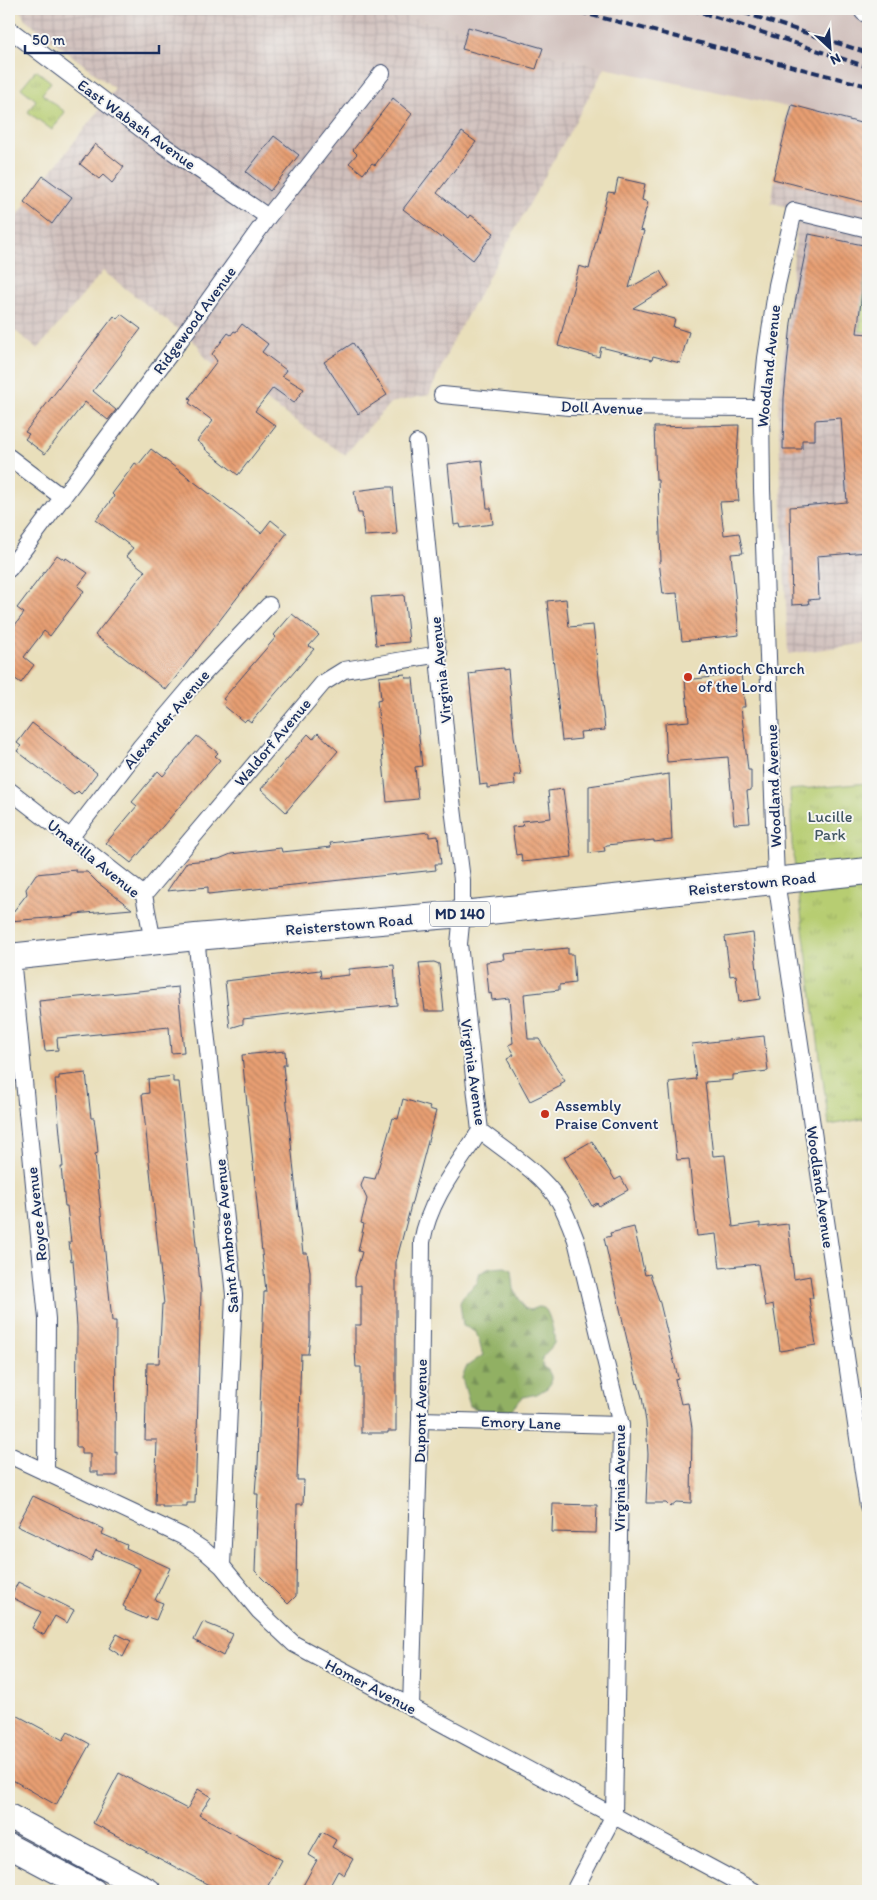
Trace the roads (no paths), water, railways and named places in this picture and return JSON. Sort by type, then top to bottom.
[{"type":"main road","name":"Reisterstown Road","points":[[10,957],[196,937],[462,914],[868,871]]},
{"type":"main road","points":[[9,1816],[149,1891]]},
{"type":"main road","points":[[9,1846],[94,1891]]},
{"type":"street","name":"East Wabash Avenue","points":[[9,29],[160,143],[268,217]]},
{"type":"street","name":"Ridgewood Avenue","points":[[9,569],[181,339],[268,217],[382,72]]},
{"type":"street","name":"Woodland Avenue","points":[[868,229],[794,211],[777,285],[761,408],[762,499],[776,880],[868,1506]]},
{"type":"street","name":"Doll Avenue","points":[[442,395],[569,407],[761,408]]},
{"type":"street","name":"Virginia Avenue","points":[[417,443],[452,800],[462,880],[462,914],[459,944],[480,1131],[532,1171],[558,1200],[567,1216],[576,1240],[621,1425],[614,1815],[574,1891]]},
{"type":"street","points":[[9,457],[63,498]]},
{"type":"street","name":"Alexander Avenue","points":[[70,838],[141,746],[191,687],[269,604]]},
{"type":"street","name":"Waldorf Avenue","points":[[144,895],[323,683],[344,670],[439,654]]},
{"type":"street","name":"Umatilla Avenue","points":[[9,790],[144,895],[153,942]]},
{"type":"street","name":"Saint Ambrose Avenue","points":[[196,937],[234,1295],[222,1566]]},
{"type":"street","name":"Royce Avenue","points":[[10,957],[47,1318],[46,1473]]},
{"type":"street","name":"Dupont Avenue","points":[[411,1707],[420,1420],[422,1242],[424,1226],[442,1187],[480,1131]]},
{"type":"street","name":"Emory Lane","points":[[420,1420],[621,1425]]},
{"type":"street","name":"Homer Avenue","points":[[9,1455],[182,1536],[205,1551],[222,1566],[259,1611],[294,1644],[754,1891]]},
{"type":"railway","points":[[568,9],[868,86]]},
{"type":"railway","points":[[691,9],[868,67]]},
{"type":"railway","points":[[732,9],[868,53]]},
{"type":"place","name":"Antioch Church of the Lord","points":[[688,677]]},
{"type":"place","name":"Assembly Praise Convent","points":[[545,1114]]},
{"type":"park label","name":"Lucille Park","points":[[830,825]]}]
